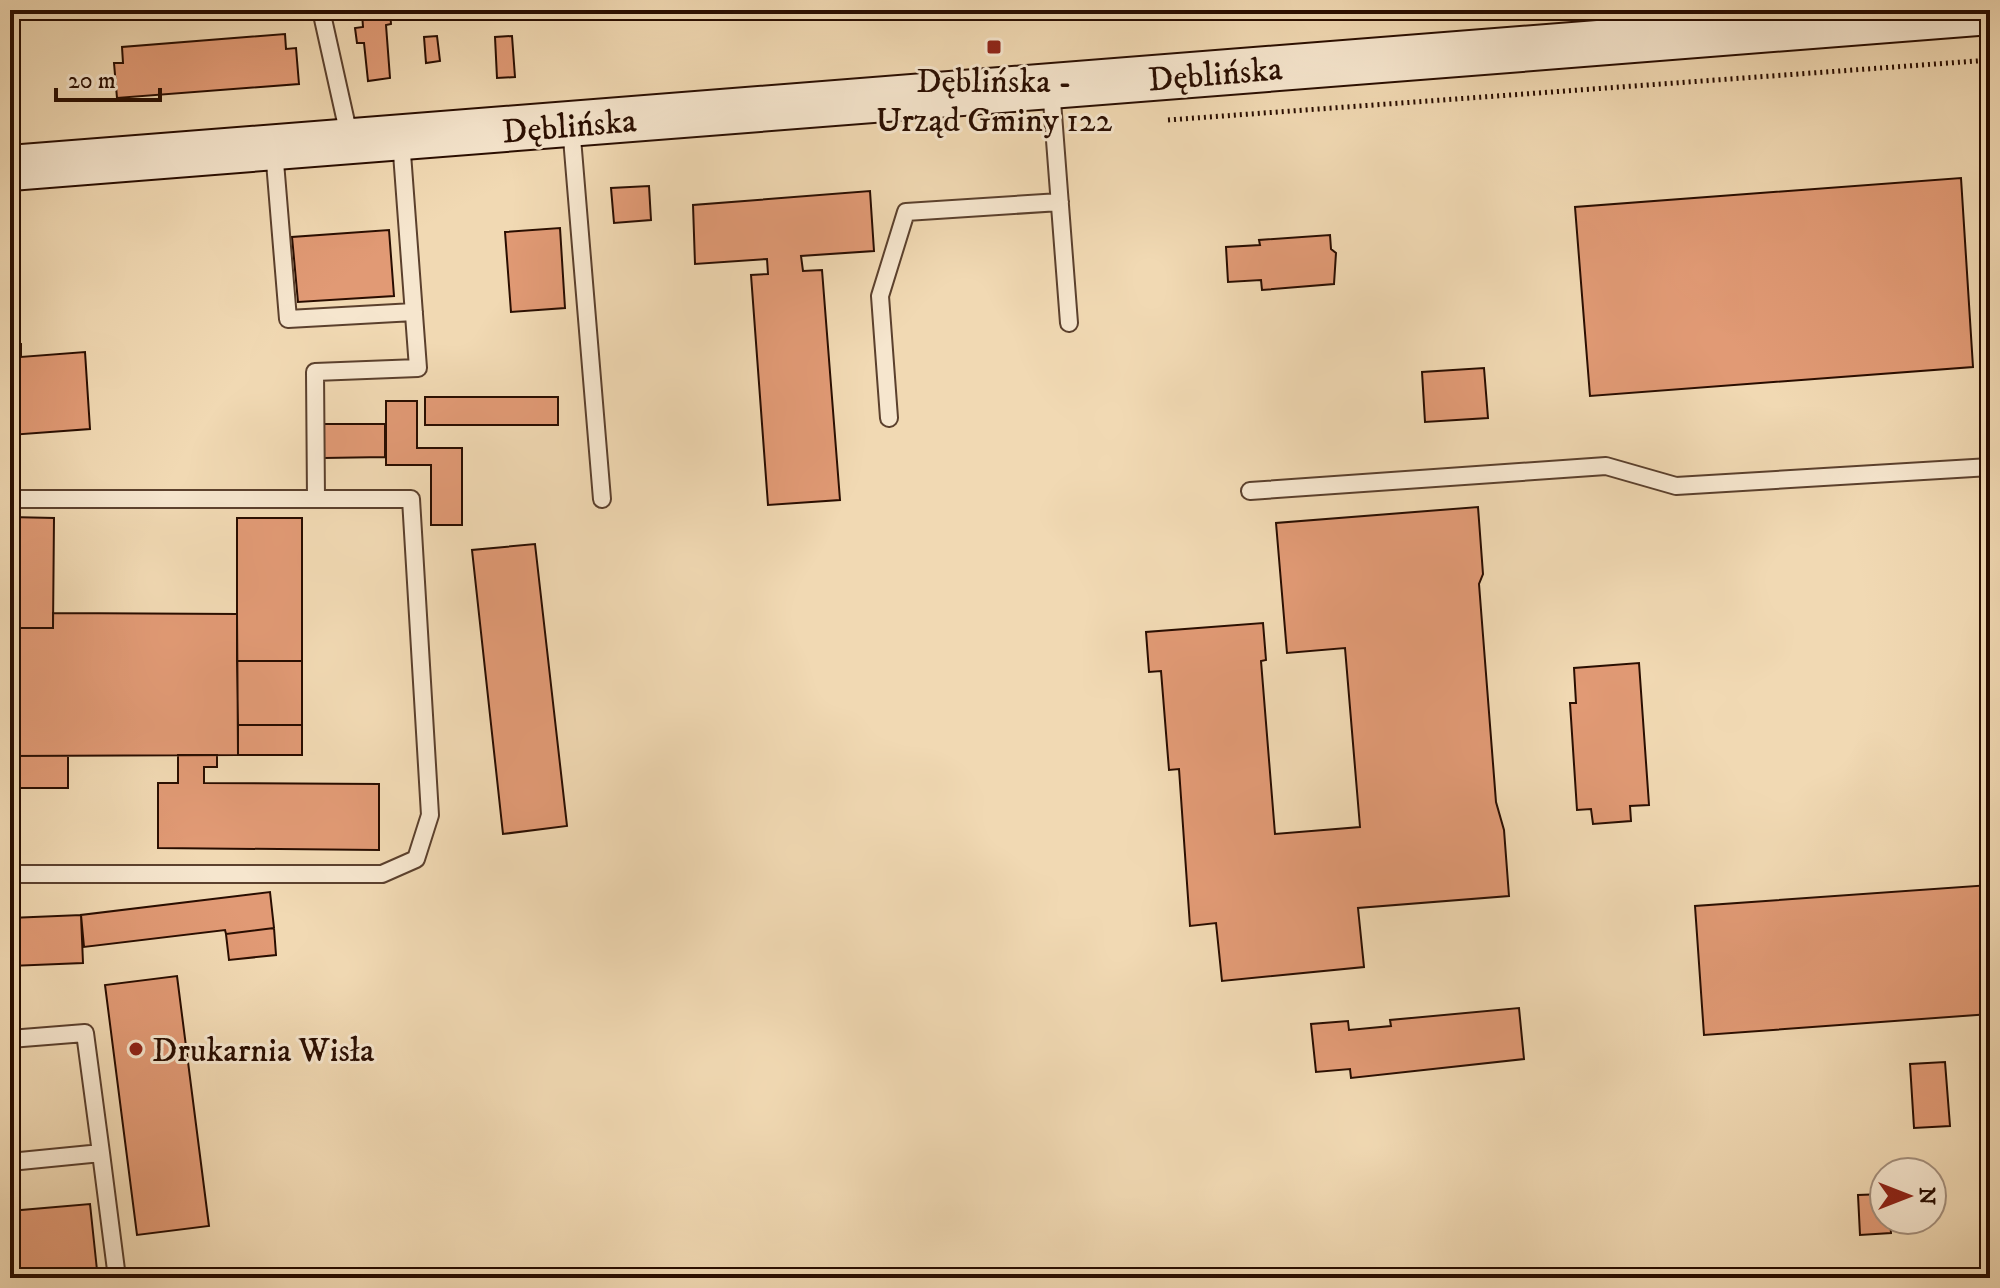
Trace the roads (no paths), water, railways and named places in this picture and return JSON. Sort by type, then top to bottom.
[{"type":"main road","name":"Dęblińska","points":[[10,168],[1990,12]]},
{"type":"lane","points":[[321,10],[350,142]]},
{"type":"lane","points":[[1050,86],[1069,323]]},
{"type":"lane","points":[[570,125],[602,499]]},
{"type":"lane","points":[[316,499],[315,372],[418,368],[401,138]]},
{"type":"lane","points":[[274,148],[288,319],[414,312]]},
{"type":"lane","points":[[889,418],[880,296],[906,212],[1060,202]]},
{"type":"lane","points":[[1250,491],[1606,466],[1676,486],[1990,467]]},
{"type":"lane","points":[[10,499],[411,499],[430,815],[416,859],[382,874],[10,874]]},
{"type":"lane","points":[[10,1039],[85,1033],[116,1270],[110,1278]]},
{"type":"lane","points":[[10,1162],[101,1153]]},
{"type":"place","name":"Dęblińska - Urząd Gminy 122","points":[[994,47]]},
{"type":"place","name":"Drukarnia Wisła","points":[[136,1049]]}]
